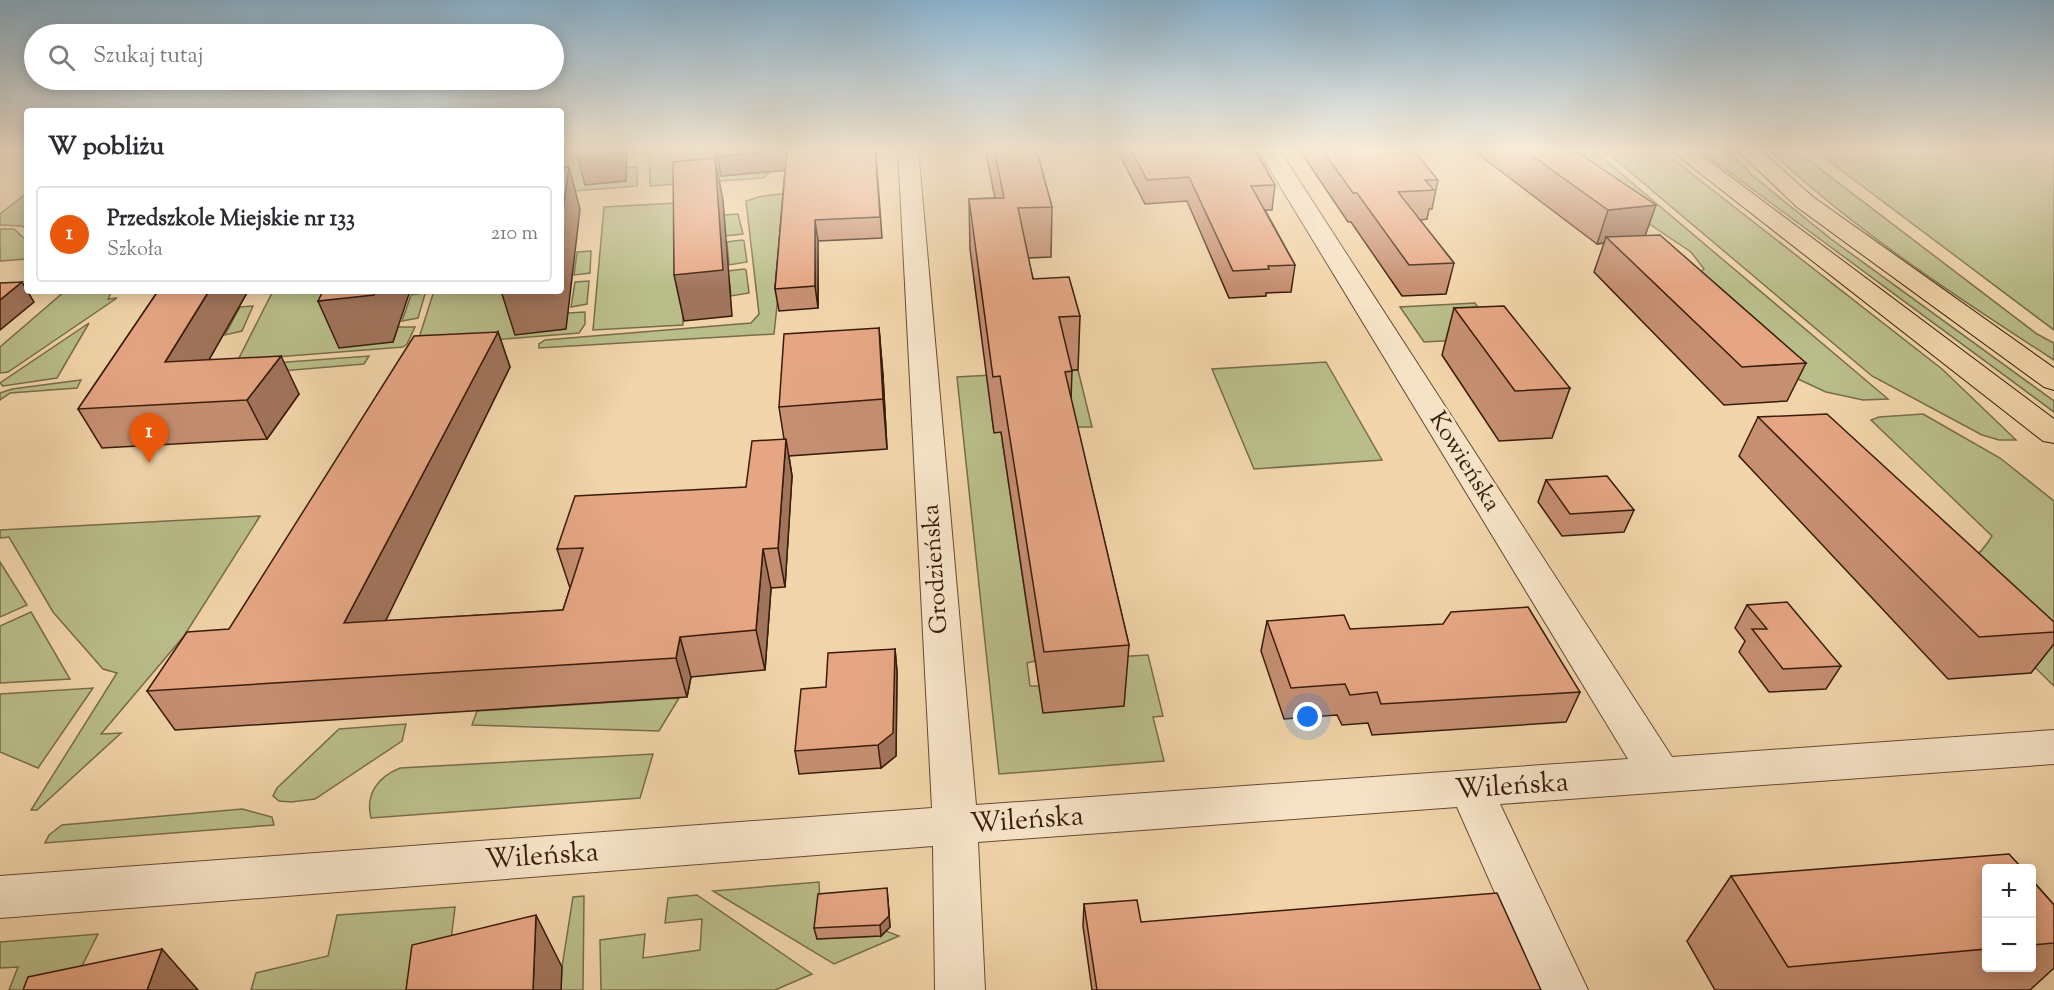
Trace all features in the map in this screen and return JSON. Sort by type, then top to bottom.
[{"type":"main road","points":[[1739,194],[2054,434]]},
{"type":"main road","points":[[1796,194],[2054,381]]},
{"type":"street","name":"Grodzieńska","points":[[911,194],[955,826],[960,990]]},
{"type":"street","name":"Kowieńska","points":[[1296,194],[1661,776]]},
{"type":"street","name":"Wileńska","points":[[0,897],[2054,747]]},
{"type":"street","points":[[1471,790],[1563,990]]},
{"type":"green space","points":[[789,194],[774,334],[539,348],[539,344],[545,340],[751,323],[759,314],[746,201],[763,196]]},
{"type":"green space","points":[[1608,194],[1646,194],[1888,399],[1863,400],[1826,392],[1798,379],[1694,278],[1704,269],[1691,252]]},
{"type":"green space","points":[[1657,194],[1718,194],[1942,369],[2016,440],[1999,440],[1982,435],[1872,376]]},
{"type":"green space","points":[[1759,194],[1776,194],[1831,239],[2054,401],[2054,412]]},
{"type":"green space","points":[[1819,194],[1853,194],[2037,334],[2054,343],[2054,360],[1906,261]]},
{"type":"green space","points":[[1873,194],[2054,194],[2054,330]]},
{"type":"green space","points":[[24,195],[24,227],[0,225],[0,214]]},
{"type":"green space","points":[[682,204],[683,325],[593,330],[604,207]]},
{"type":"green space","points":[[738,214],[743,234],[725,236],[723,215]]},
{"type":"green space","points":[[0,229],[14,229],[24,238],[24,259],[0,261]]},
{"type":"green space","points":[[742,240],[747,262],[729,265],[727,242]]},
{"type":"green space","points":[[591,251],[590,273],[574,275],[577,252]]},
{"type":"green space","points":[[744,269],[749,293],[731,296],[728,271]]},
{"type":"green space","points":[[589,281],[587,304],[571,307],[575,282]]},
{"type":"green space","points":[[62,294],[110,294],[108,299],[117,298],[8,372],[0,373],[0,347]]},
{"type":"green space","points":[[271,294],[364,294],[393,342],[398,327],[415,327],[407,344],[403,347],[238,360]]},
{"type":"green space","points":[[425,294],[418,318],[402,321],[411,295]]},
{"type":"green space","points":[[433,294],[529,294],[568,313],[585,312],[585,324],[579,333],[419,346],[417,344]]},
{"type":"green space","points":[[1475,303],[1499,338],[1424,342],[1400,307]]},
{"type":"green space","points":[[253,306],[242,331],[225,335],[240,307]]},
{"type":"green space","points":[[89,323],[57,378],[3,386],[0,383]]},
{"type":"green space","points":[[369,356],[364,364],[246,374],[260,364]]},
{"type":"green space","points":[[1326,362],[1382,460],[1254,469],[1212,369]]},
{"type":"green space","points":[[1078,370],[1092,427],[1070,427],[992,418],[994,432],[1001,432],[1035,661],[1027,663],[1030,686],[1039,686],[1114,657],[1148,655],[1163,716],[1153,717],[1164,761],[999,774],[957,377]]},
{"type":"green space","points":[[81,380],[77,388],[10,393],[0,400],[0,393],[12,389]]},
{"type":"green space","points":[[1923,414],[2000,458],[2054,501],[2054,686],[1938,573],[1970,561],[1992,536],[1871,420],[1879,417]]},
{"type":"green space","points":[[260,516],[184,636],[101,734],[121,733],[37,810],[31,810],[117,673],[103,669],[53,612],[9,537],[0,538],[0,530]]},
{"type":"green space","points":[[0,562],[27,605],[0,617]]},
{"type":"green space","points":[[31,612],[70,679],[0,683],[0,626]]},
{"type":"green space","points":[[93,688],[38,768],[0,752],[0,694]]},
{"type":"green space","points":[[679,698],[659,731],[472,725],[477,711]]},
{"type":"green space","points":[[406,724],[402,741],[315,799],[291,802],[279,801],[273,796],[277,788],[339,729]]},
{"type":"green space","points":[[653,754],[640,798],[371,818],[370,801],[375,787],[385,776],[400,768]]},
{"type":"green space","points":[[242,809],[272,817],[274,825],[45,843],[49,835],[62,825]]},
{"type":"green space","points":[[819,882],[820,906],[817,939],[881,936],[886,931],[899,936],[834,964],[713,891]]},
{"type":"green space","points":[[697,895],[812,974],[775,990],[601,990],[600,940],[645,934],[643,958],[700,950],[702,919],[665,923],[668,898]]},
{"type":"green space","points":[[584,896],[583,990],[561,990],[562,967],[573,897]]},
{"type":"green space","points":[[455,907],[445,990],[251,990],[256,973],[328,956],[337,915]]},
{"type":"green space","points":[[98,934],[70,990],[9,990],[18,967],[0,968],[0,942]]},
{"type":"building","points":[[673,194],[718,194],[723,270],[674,275]]},
{"type":"building","points":[[783,194],[878,194],[880,217],[815,220],[815,286],[775,289]]},
{"type":"building","points":[[1003,194],[1049,194],[1052,207],[1018,208],[1033,279],[1069,277],[1080,316],[1059,317],[1072,371],[1065,372],[1129,645],[1044,652],[1000,376],[993,377],[969,199],[1004,198]]},
{"type":"building","points":[[1197,194],[1256,194],[1295,265],[1233,271]]},
{"type":"building","points":[[1358,194],[1400,194],[1454,263],[1409,265]]},
{"type":"building","points":[[1586,194],[1640,194],[1656,205],[1608,210]]},
{"type":"building","points":[[1660,235],[1806,363],[1742,367],[1606,237]]},
{"type":"building","points":[[22,282],[0,300],[0,283]]},
{"type":"building","points":[[156,294],[207,294],[165,362],[281,356],[247,400],[78,409]]},
{"type":"building","points":[[322,294],[374,294],[374,295],[318,301]]},
{"type":"building","points":[[1504,306],[1570,388],[1515,391],[1454,308]]},
{"type":"building","points":[[879,328],[883,399],[779,407],[784,334]]},
{"type":"building","points":[[498,332],[344,623],[563,610],[583,548],[557,549],[575,496],[746,487],[752,441],[786,439],[778,548],[763,549],[756,630],[680,637],[676,658],[147,691],[187,632],[229,629],[414,336]]},
{"type":"building","points":[[1827,414],[2054,622],[2054,632],[1979,637],[1758,417]]},
{"type":"building","points":[[1607,476],[1634,510],[1570,514],[1546,480]]},
{"type":"building","points":[[1787,602],[1841,666],[1783,669],[1752,629],[1767,629],[1747,605]]},
{"type":"building","points":[[1528,607],[1580,692],[1381,704],[1377,692],[1350,695],[1345,684],[1291,688],[1267,621],[1344,615],[1350,629],[1443,624],[1451,612]]},
{"type":"building","points":[[895,649],[893,733],[878,745],[795,751],[801,689],[826,687],[828,653]]},
{"type":"building","points":[[2009,854],[2018,864],[1982,864],[1982,949],[1788,967],[1731,876]]},
{"type":"building","points":[[2036,885],[2054,905],[2054,943],[2036,945]]},
{"type":"building","points":[[887,888],[889,916],[880,925],[814,928],[818,894]]},
{"type":"building","points":[[1497,893],[1541,990],[1097,990],[1084,904],[1137,900],[1141,922]]},
{"type":"building","points":[[536,915],[533,990],[406,990],[412,945]]},
{"type":"building","points":[[162,949],[147,990],[23,990],[28,977]]},
{"type":"place","name":"Przedszkole Miejskie nr 133","points":[[149,463]]}]
